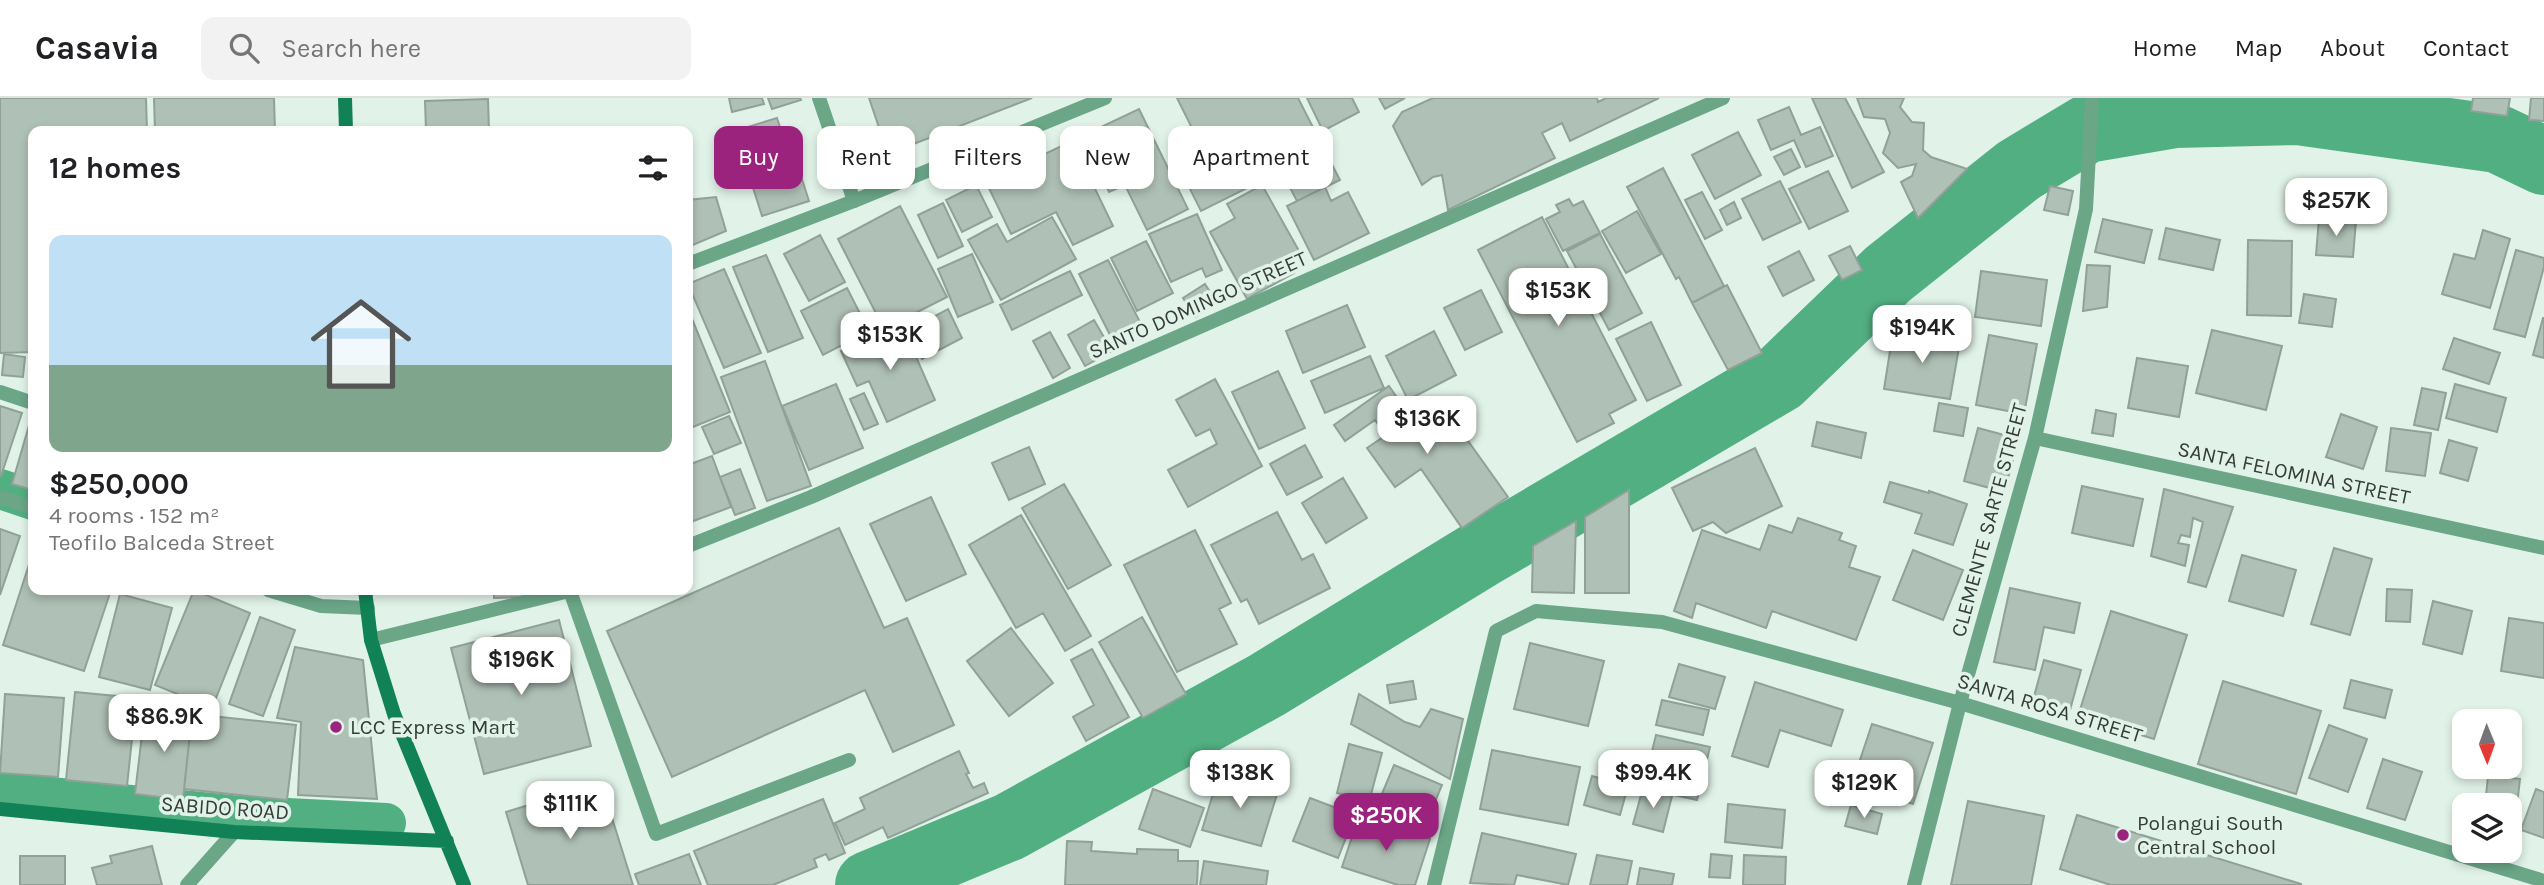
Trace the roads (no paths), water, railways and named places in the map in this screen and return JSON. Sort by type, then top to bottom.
[{"type":"main road","points":[[345,98],[346,126]]},
{"type":"main road","points":[[366,595],[371,640],[394,715],[464,885]]},
{"type":"main road","name":"SABIDO ROAD","points":[[0,809],[234,832],[447,841]]},
{"type":"street","points":[[819,98],[854,201]]},
{"type":"street","points":[[693,262],[854,201],[1105,98]]},
{"type":"street","name":"SANTO DOMINGO STREET","points":[[693,545],[824,491],[1723,98]]},
{"type":"street","name":"CLEMENTE SARTE STREET","points":[[1914,885],[1960,703],[2035,438],[2086,209],[2092,103]]},
{"type":"street","points":[[0,392],[28,401]]},
{"type":"street","name":"SANTA FELOMINA STREET","points":[[2035,438],[2544,548]]},
{"type":"street","points":[[0,497],[28,506]]},
{"type":"street","points":[[284,595],[321,607],[368,608]]},
{"type":"street","points":[[371,640],[551,595]]},
{"type":"street","points":[[573,595],[656,834],[849,760]]},
{"type":"street","name":"SANTA ROSA STREET","points":[[1434,885],[1496,631],[1536,611],[1662,622],[1960,703],[2544,881]]},
{"type":"street","points":[[187,885],[234,832]]},
{"type":"waterway","points":[[869,885],[1009,827],[1267,685],[1481,554],[1779,379],[1888,274],[2019,170],[2087,129],[2175,114],[2298,111],[2498,139],[2544,161]]},
{"type":"waterway","points":[[0,489],[28,498]]},
{"type":"waterway","points":[[0,792],[231,815],[386,823]]},
{"type":"place","name":"LCC Express Mart","points":[[336,727]]},
{"type":"place","name":"Polangui South Central School","points":[[2123,835]]}]
